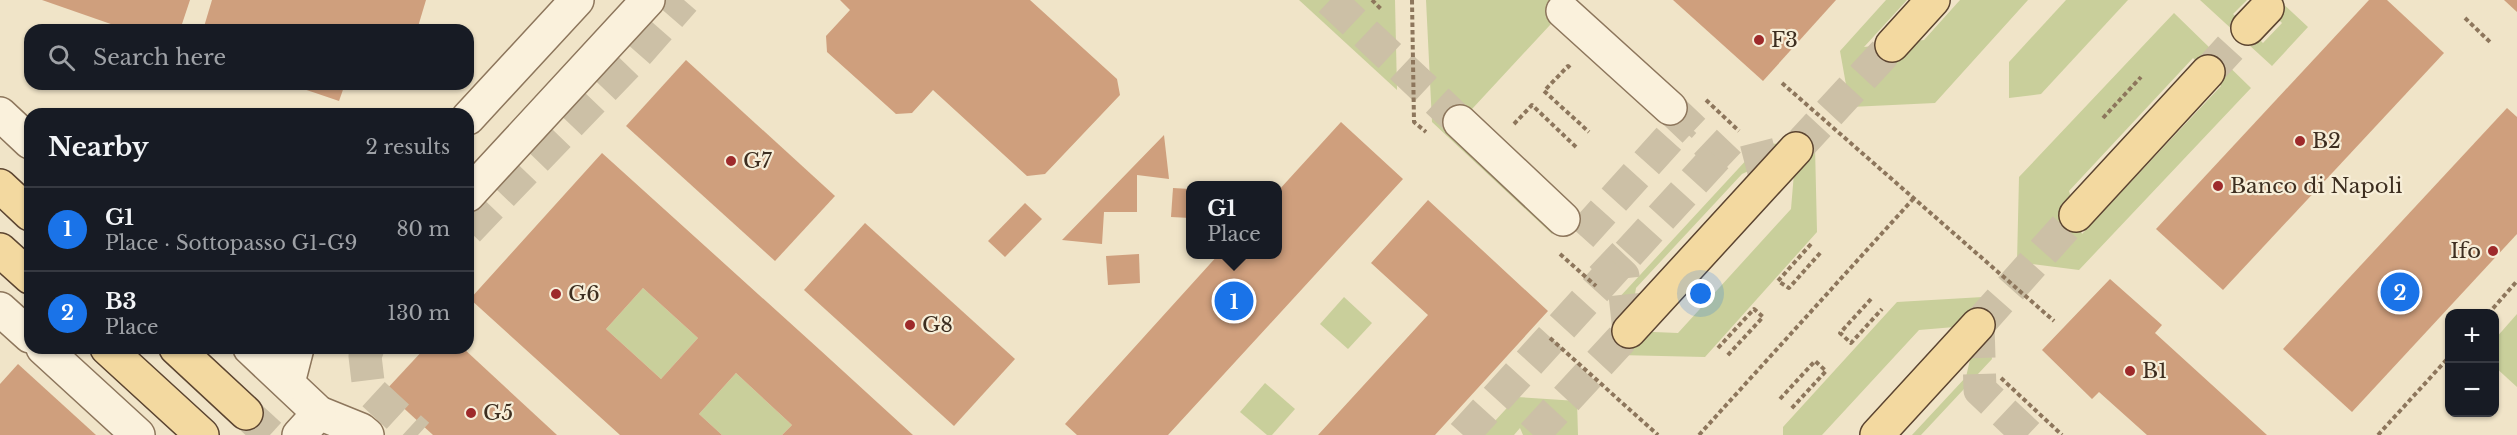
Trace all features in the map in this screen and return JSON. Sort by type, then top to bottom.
[{"type":"main road","points":[[1892,45],[1933,0]]},
{"type":"main road","points":[[2076,215],[2208,72]]},
{"type":"main road","points":[[1629,331],[1796,149]]},
{"type":"main road","points":[[0,186],[24,208]]},
{"type":"main road","points":[[0,250],[24,272]]},
{"type":"main road","points":[[1877,435],[1978,325]]},
{"type":"main road","points":[[114,354],[202,435]]},
{"type":"main road","points":[[182,354],[246,413]]},
{"type":"street","points":[[474,112],[578,0]]},
{"type":"street","points":[[474,188],[648,0]]},
{"type":"street","points":[[1563,11],[1670,108]]},
{"type":"street","points":[[0,114],[24,136]]},
{"type":"street","points":[[1460,123],[1563,219]]},
{"type":"street","points":[[42,354],[138,435]]},
{"type":"street","points":[[258,354],[288,383],[317,428],[361,430],[367,435]]},
{"type":"street","points":[[288,383],[295,354]]},
{"type":"path","points":[[1372,0],[1382,10]]},
{"type":"path","points":[[2465,18],[2491,43]]},
{"type":"path","points":[[1568,66],[1544,91],[1589,132]]},
{"type":"path","points":[[2103,118],[2141,77]]},
{"type":"path","points":[[1782,84],[2054,321]]},
{"type":"path","points":[[1510,128],[1532,105],[1576,147]]},
{"type":"path","points":[[1699,435],[1914,198]]},
{"type":"path","points":[[1811,244],[1778,281],[1789,288],[1821,252]]},
{"type":"path","points":[[2492,309],[2517,281]]},
{"type":"path","points":[[1871,299],[1840,333],[1851,343],[1882,309]]},
{"type":"path","points":[[1718,348],[1754,309],[1763,317],[1727,356]]},
{"type":"path","points":[[1550,338],[1658,435]]},
{"type":"path","points":[[1780,399],[1815,361],[1826,371],[1791,409]]},
{"type":"path","points":[[2378,435],[2445,361]]},
{"type":"path","points":[[2001,378],[2062,435]]},
{"type":"green space","points":[[1299,0],[1395,0],[1397,90]]},
{"type":"green space","points":[[1426,0],[1575,0],[1683,98],[1675,106],[1563,11],[1460,122],[1560,224],[1552,234],[1432,122]]},
{"type":"green space","points":[[1886,0],[1907,0],[1864,47],[1924,40],[1960,0],[2028,0],[1935,103],[1850,107],[1840,51]]},
{"type":"green space","points":[[2066,0],[2128,0],[2041,94],[2009,98],[2009,62]]},
{"type":"green space","points":[[2200,0],[2247,0],[2233,14],[2263,43],[2282,23],[2259,0],[2279,0],[2308,27],[2272,66]]},
{"type":"green space","points":[[2174,13],[2251,88],[2079,270],[2017,262],[2019,177]],"holes":[[[2193,58],[2221,86],[2082,234],[2069,191]]]},
{"type":"green space","points":[[1762,143],[1815,146],[1817,232],[1705,357],[1618,355],[1616,301]],"holes":[[[1796,149],[1791,209],[1678,333],[1629,331],[1636,288],[1742,174]]]},
{"type":"green space","points":[[643,288],[698,338],[661,379],[606,329]]},
{"type":"green space","points":[[1344,297],[1372,323],[1348,349],[1320,324]]},
{"type":"green space","points":[[1983,297],[1992,359],[1921,435],[1912,435],[1966,377],[1978,325],[1919,330],[1822,435],[1783,435],[1783,427],[1897,302]]},
{"type":"green space","points":[[2517,314],[2517,387],[2499,371],[2499,334]]},
{"type":"green space","points":[[736,373],[792,425],[782,435],[722,435],[699,414]]},
{"type":"green space","points":[[1265,383],[1295,409],[1272,435],[1267,435],[1240,412]]},
{"type":"green space","points":[[1517,397],[1577,401],[1578,435],[1523,435],[1520,428],[1514,435],[1482,435]]},
{"type":"building","points":[[42,0],[190,0],[182,24],[111,24]]},
{"type":"building","points":[[212,0],[426,0],[419,24],[205,24]]},
{"type":"building","points":[[840,0],[1030,0],[1117,79],[1120,95],[1045,174],[1027,176],[933,90],[912,113],[896,114],[827,52],[826,36],[850,10]]},
{"type":"building","name":"F3","points":[[1673,0],[1836,0],[1763,81]]},
{"type":"building","name":"B2","points":[[2369,0],[2387,0],[2444,53],[2223,290],[2156,229]]},
{"type":"building","points":[[2504,0],[2517,0],[2517,12]]},
{"type":"building","name":"G7","points":[[686,60],[835,196],[775,261],[626,126]]},
{"type":"building","points":[[307,90],[343,90],[339,101]]},
{"type":"building","points":[[2507,108],[2517,117],[2517,234],[2445,309],[2352,412],[2283,349]]},
{"type":"building","points":[[1341,122],[1403,179],[1168,435],[1077,435],[1065,424],[1214,259],[1282,259],[1282,187]]},
{"type":"building","points":[[1164,135],[1169,179],[1137,175],[1137,212],[1104,212],[1102,244],[1062,240]]},
{"type":"building","name":"G6","points":[[602,153],[913,435],[782,435],[792,425],[736,373],[699,414],[722,435],[620,435],[474,303],[474,295]],"holes":[[[643,288],[698,338],[661,379],[606,329]]]},
{"type":"building","points":[[1173,188],[1186,189],[1186,218],[1171,217]]},
{"type":"building","points":[[1428,200],[1548,311],[1435,435],[1318,435],[1428,315],[1371,263]]},
{"type":"building","points":[[1025,203],[1042,219],[1005,257],[988,241]]},
{"type":"building","name":"G8","points":[[865,223],[1015,359],[954,426],[804,290]]},
{"type":"building","points":[[1139,254],[1140,283],[1108,285],[1106,256]]},
{"type":"building","name":"B1","points":[[2110,279],[2162,325],[2155,333],[2267,435],[2147,435],[2099,392],[2092,399],[2042,350]]},
{"type":"building","name":"G5","points":[[419,354],[469,354],[557,435],[433,435],[385,391]]},
{"type":"building","points":[[18,364],[96,435],[0,435],[0,384]]},
{"type":"tunnel","points":[[474,224],[635,56],[684,0]]},
{"type":"tunnel","points":[[1330,0],[1460,122]]},
{"type":"tunnel","points":[[2208,72],[2248,28]]},
{"type":"tunnel","points":[[1796,149],[1892,45]]},
{"type":"tunnel","points":[[1670,108],[1731,166],[1796,149]]},
{"type":"tunnel","points":[[1581,236],[1684,122]]},
{"type":"tunnel","points":[[1463,435],[1719,154]]},
{"type":"tunnel","points":[[1978,325],[2076,215]]},
{"type":"tunnel","points":[[1601,255],[1623,276],[1629,331]]},
{"type":"tunnel","points":[[1978,325],[1980,390],[2028,435]]},
{"type":"tunnel","points":[[1533,435],[1629,331]]},
{"type":"tunnel","points":[[366,354],[369,390],[418,435]]},
{"type":"tunnel","points":[[246,413],[270,435]]},
{"type":"place","name":"F3","points":[[1759,40]]},
{"type":"place","name":"B2","points":[[2300,141]]},
{"type":"place","name":"G7","points":[[731,161]]},
{"type":"place","name":"Banco di Napoli","points":[[2218,186]]},
{"type":"place","name":"Ifo","points":[[2493,251]]},
{"type":"place","name":"B3","points":[[2400,292]]},
{"type":"place","name":"G6","points":[[556,294]]},
{"type":"place","name":"G1","points":[[1234,301]]},
{"type":"place","name":"G8","points":[[910,325]]},
{"type":"place","name":"B1","points":[[2130,371]]},
{"type":"place","name":"G5","points":[[471,413]]}]
